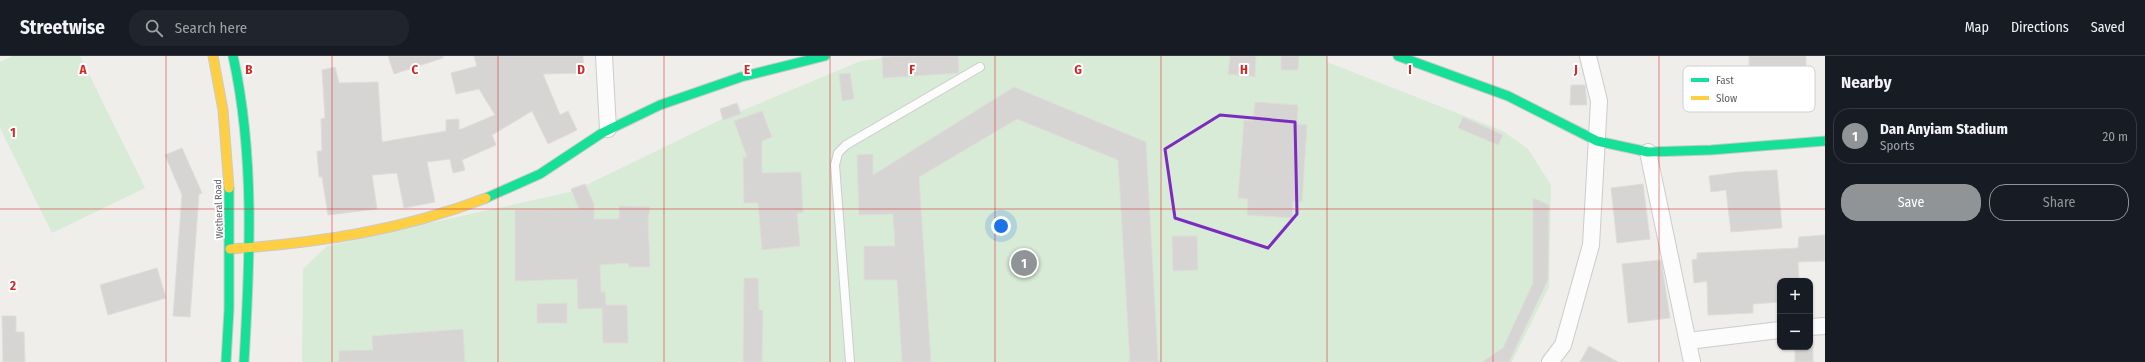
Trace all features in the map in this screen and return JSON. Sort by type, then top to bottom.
[{"type":"street","name":"Wetheral Road","points":[[212,56],[221,93],[227,162],[230,249],[226,362]]},
{"type":"street","points":[[233,56],[239,80],[246,144],[249,294],[244,362]]},
{"type":"street","points":[[604,56],[608,129]]},
{"type":"street","points":[[230,249],[345,238],[422,221],[493,195],[552,168],[608,129],[672,98],[756,72],[825,56]]},
{"type":"street","points":[[1398,56],[1508,96],[1597,141],[1648,152],[1711,150],[1825,141]]},
{"type":"street","points":[[1550,362],[1563,345],[1591,245],[1599,101],[1588,56]]},
{"type":"street","points":[[1648,152],[1692,362]]},
{"type":"street","points":[[1813,327],[1825,326]]},
{"type":"street","points":[[1688,341],[1777,330]]},
{"type":"lane","points":[[850,362],[835,165],[838,154],[846,145],[980,67]]},
{"type":"highlighted area","points":[[1220,115],[1295,122],[1297,214],[1268,248],[1175,218],[1165,149]]},
{"type":"green space","points":[[13,56],[80,56],[145,188],[52,233],[0,128],[0,62]]},
{"type":"green space","points":[[899,56],[1327,56],[1327,62],[1503,131],[1528,149],[1551,185],[1549,287],[1512,362],[302,362],[303,269],[327,246],[574,191],[722,119],[861,61]]},
{"type":"building","points":[[388,56],[443,56],[443,58],[394,74]]},
{"type":"building","points":[[474,56],[583,56],[584,73],[543,74],[560,115],[568,111],[577,130],[548,144],[532,111],[492,135],[496,145],[462,160],[465,170],[453,173],[450,159],[427,162],[435,202],[404,208],[397,173],[372,175],[377,209],[328,215],[322,177],[319,177],[317,151],[322,151],[321,119],[325,118],[322,70],[335,67],[339,83],[378,82],[382,142],[446,131],[446,120],[459,119],[459,130],[495,115],[479,89],[456,94],[451,73],[477,66]]},
{"type":"building","points":[[958,56],[959,73],[883,78],[882,57]]},
{"type":"building","points":[[1230,56],[1256,56],[1255,77],[1228,74]]},
{"type":"building","points":[[1281,56],[1299,56],[1298,70],[1281,70]]},
{"type":"building","points":[[1749,56],[1806,56],[1806,66],[1749,66]]},
{"type":"building","points":[[850,73],[854,99],[842,101],[839,74]]},
{"type":"building","points":[[1571,85],[1585,85],[1587,105],[1570,105]]},
{"type":"building","points":[[1014,87],[1146,142],[1158,362],[1130,362],[1118,160],[1017,119],[919,177],[931,362],[902,362],[897,280],[864,280],[864,246],[895,246],[893,214],[859,215],[857,155],[873,154],[873,175]]},
{"type":"building","points":[[1255,102],[1298,105],[1297,124],[1307,125],[1302,202],[1293,201],[1292,218],[1247,215],[1248,199],[1238,198],[1244,120],[1253,121]]},
{"type":"building","points":[[737,103],[741,114],[723,120],[720,109]]},
{"type":"building","points":[[762,111],[772,137],[762,141],[762,173],[801,172],[803,213],[797,213],[800,246],[762,250],[758,203],[744,203],[743,157],[747,157],[734,121]]},
{"type":"building","points":[[1463,117],[1503,135],[1498,145],[1458,128]]},
{"type":"building","points":[[182,148],[202,193],[199,194],[190,317],[173,316],[182,195],[165,155]]},
{"type":"building","points":[[1777,170],[1782,228],[1731,232],[1726,190],[1711,192],[1709,176],[1739,172]]},
{"type":"building","points":[[585,184],[594,204],[594,219],[619,219],[619,206],[650,207],[648,220],[650,267],[629,267],[628,263],[600,265],[601,292],[605,292],[606,305],[627,305],[628,343],[603,343],[602,308],[578,309],[577,279],[515,281],[515,210],[579,209],[571,189]]},
{"type":"building","points":[[1643,184],[1650,239],[1617,243],[1611,188]]},
{"type":"building","points":[[1533,198],[1549,205],[1548,280],[1509,362],[1482,362],[1503,348],[1533,283]]},
{"type":"building","points":[[1825,235],[1825,261],[1798,262],[1799,278],[1777,278],[1777,302],[1753,304],[1753,313],[1708,315],[1707,281],[1694,283],[1692,260],[1697,259],[1697,253],[1798,248],[1799,237]]},
{"type":"building","points":[[1172,236],[1197,236],[1198,270],[1173,271]]},
{"type":"building","points":[[1661,260],[1670,318],[1628,323],[1622,264]]},
{"type":"building","points":[[157,268],[166,298],[108,315],[100,285]]},
{"type":"building","points":[[744,278],[758,278],[759,310],[763,310],[762,362],[743,362]]},
{"type":"building","points":[[567,303],[567,323],[537,323],[537,304]]},
{"type":"building","points":[[2,316],[16,316],[16,332],[24,332],[25,362],[3,362]]},
{"type":"building","points":[[463,329],[465,362],[339,362],[339,351],[373,350],[372,336]]},
{"type":"building","points":[[1589,346],[1618,362],[1580,362]]},
{"type":"building","points":[[1795,350],[1813,350],[1813,362],[1795,362]]},
{"type":"traffic: fast","points":[[233,56],[240,93],[248,170],[249,247],[244,362]]},
{"type":"traffic: fast","points":[[486,198],[540,174],[602,133],[660,105],[741,77],[825,56]]},
{"type":"traffic: fast","points":[[1398,56],[1508,96],[1597,141],[1648,152],[1711,150],[1825,141]]},
{"type":"traffic: fast","points":[[226,362],[229,309],[229,188]]},
{"type":"traffic: slow","points":[[213,56],[223,110],[229,188]]},
{"type":"traffic: slow","points":[[230,249],[328,239],[392,227],[423,219],[486,198]]},
{"type":"place","name":"Dan Anyiam Stadium","points":[[1024,263]]}]
